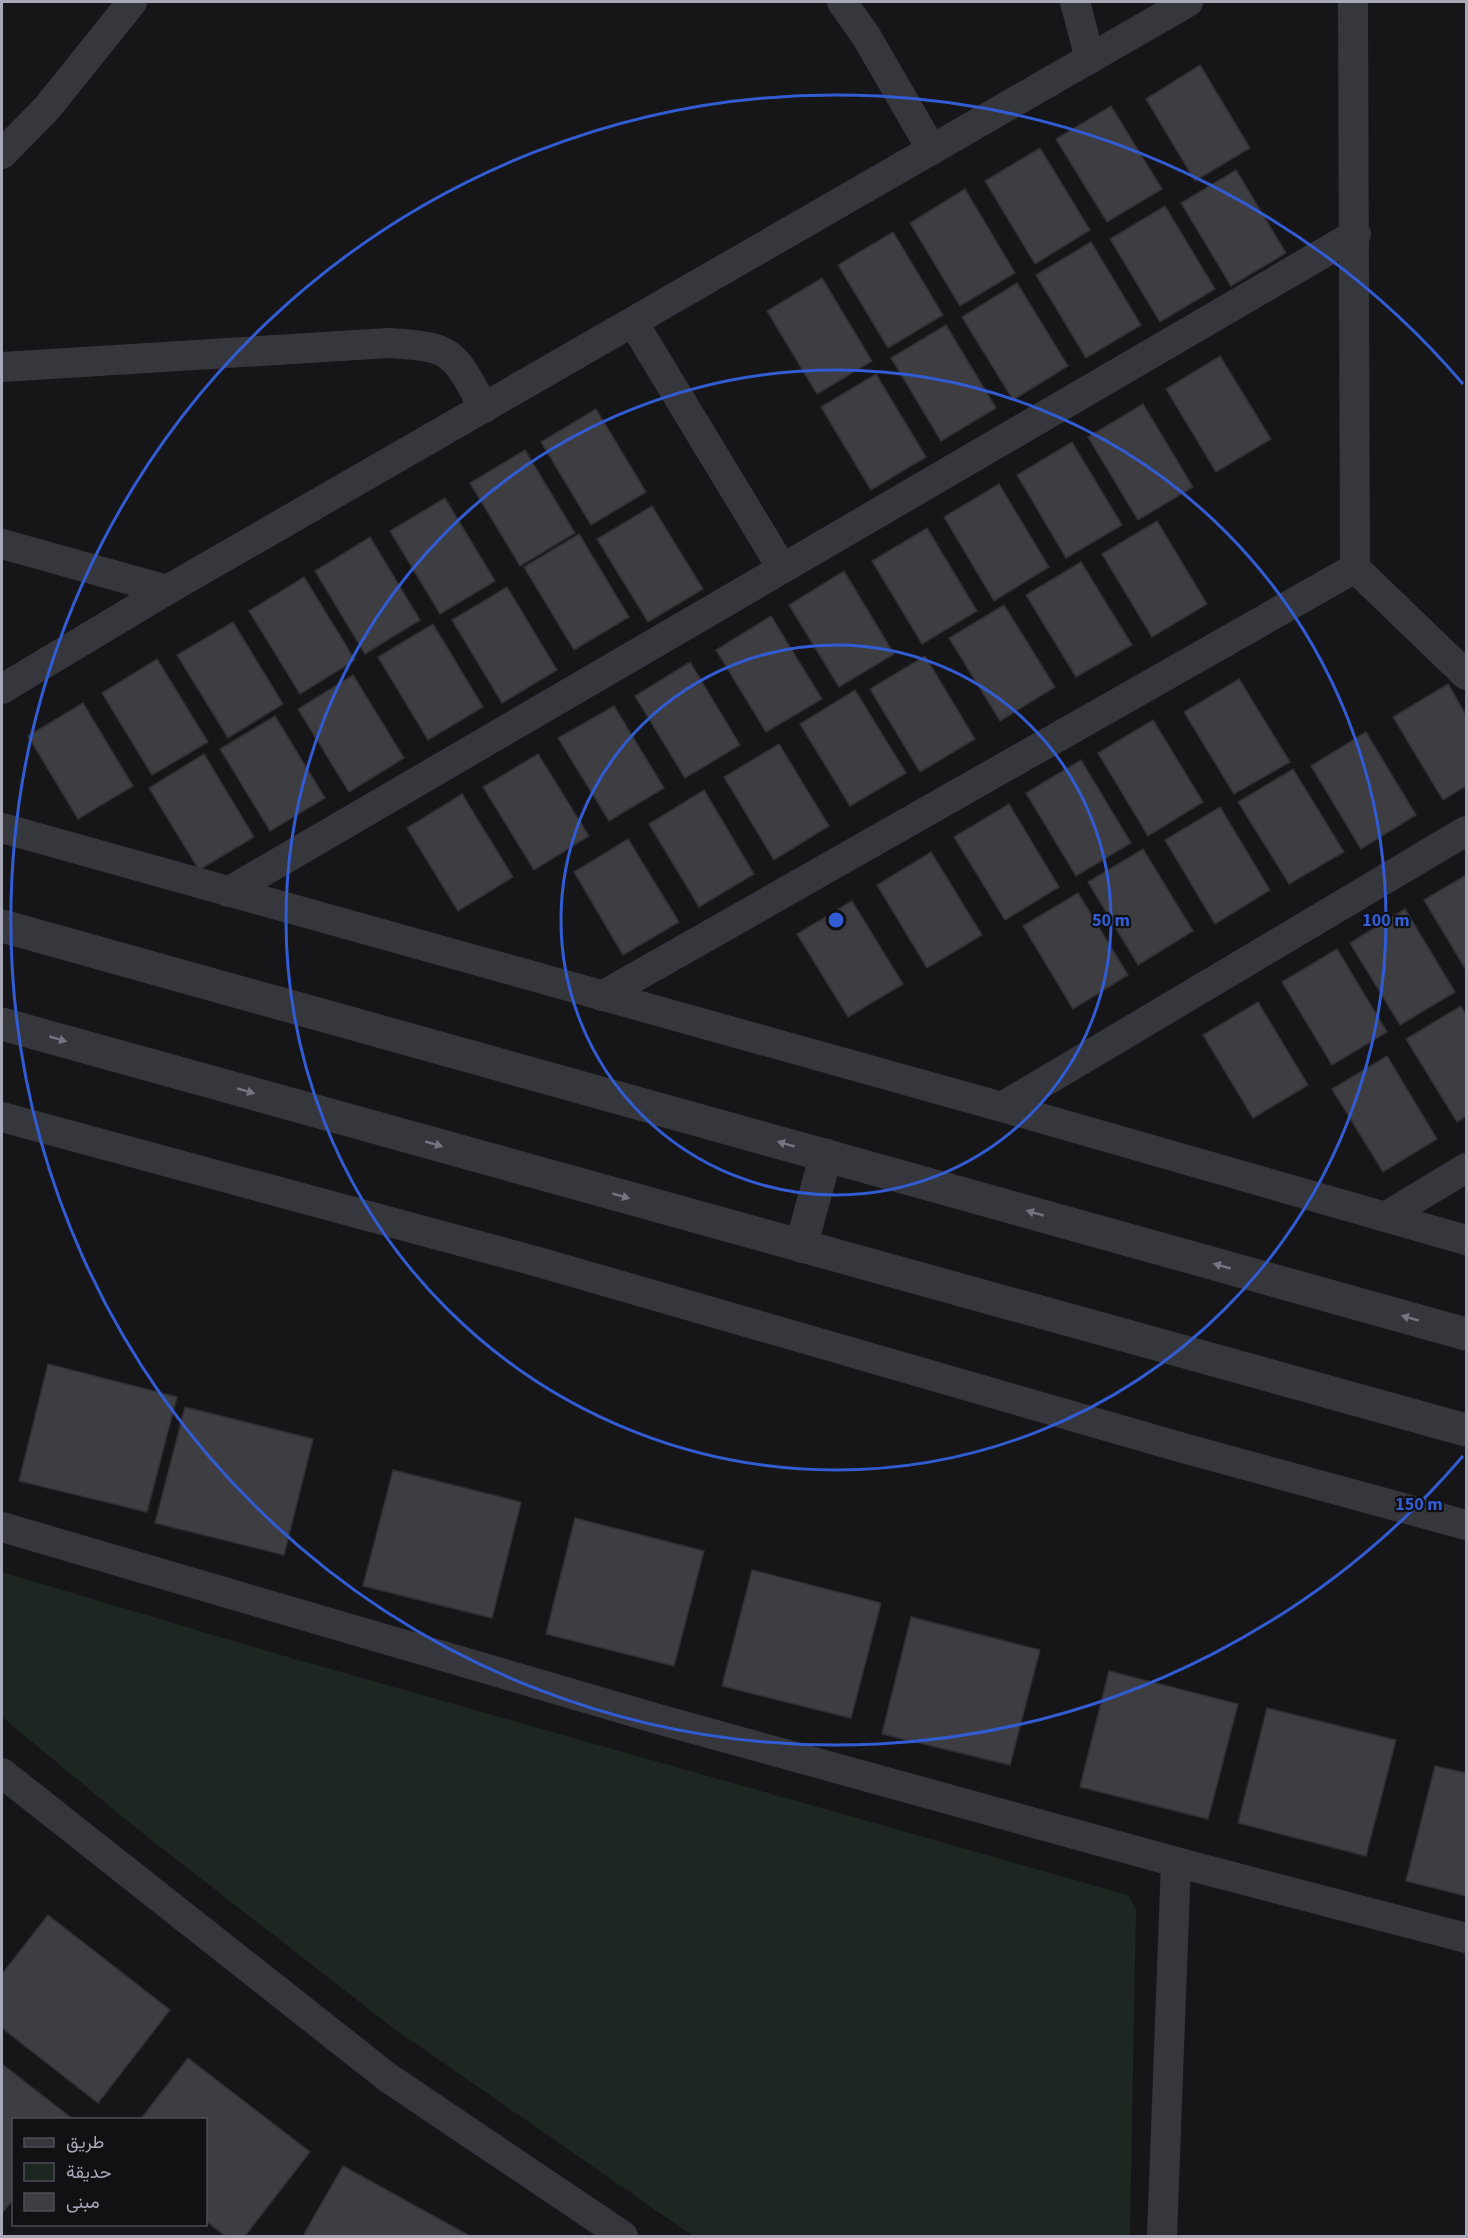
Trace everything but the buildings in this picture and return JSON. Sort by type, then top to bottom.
[{"type":"street","points":[[2,154],[47,108],[132,2]]},
{"type":"street","points":[[842,2],[866,36],[932,150]]},
{"type":"street","points":[[1075,2],[1090,59]]},
{"type":"street","points":[[2,689],[167,590],[1188,2]]},
{"type":"street","points":[[1353,2],[1356,234],[1355,568],[1467,675]]},
{"type":"street","points":[[228,892],[1356,234]]},
{"type":"street","points":[[633,322],[782,568]]},
{"type":"street","points":[[2,367],[389,343],[431,345],[458,360],[484,408]]},
{"type":"street","points":[[2,544],[167,590]]},
{"type":"street","points":[[602,996],[1355,568]]},
{"type":"street","points":[[2,828],[1002,1107],[1467,1240]]},
{"type":"street","points":[[1002,1107],[1467,831]]},
{"type":"street","points":[[2,926],[1467,1334]]},
{"type":"street","points":[[2,1024],[1467,1430]]},
{"type":"street","points":[[2,1117],[542,1263],[1183,1448],[1467,1525]]},
{"type":"street","points":[[801,1246],[825,1155]]},
{"type":"street","points":[[1385,1218],[1467,1168]]},
{"type":"street","points":[[2,1527],[658,1719],[1176,1862],[1467,1938]]},
{"type":"street","points":[[2,1773],[387,2077],[623,2236]]},
{"type":"street","points":[[1162,2236],[1176,1862]]},
{"type":"green space","points":[[2,1572],[274,1653],[1128,1895],[1136,1909],[1130,2236],[693,2236],[393,2028],[136,1828],[2,1717]]}]
